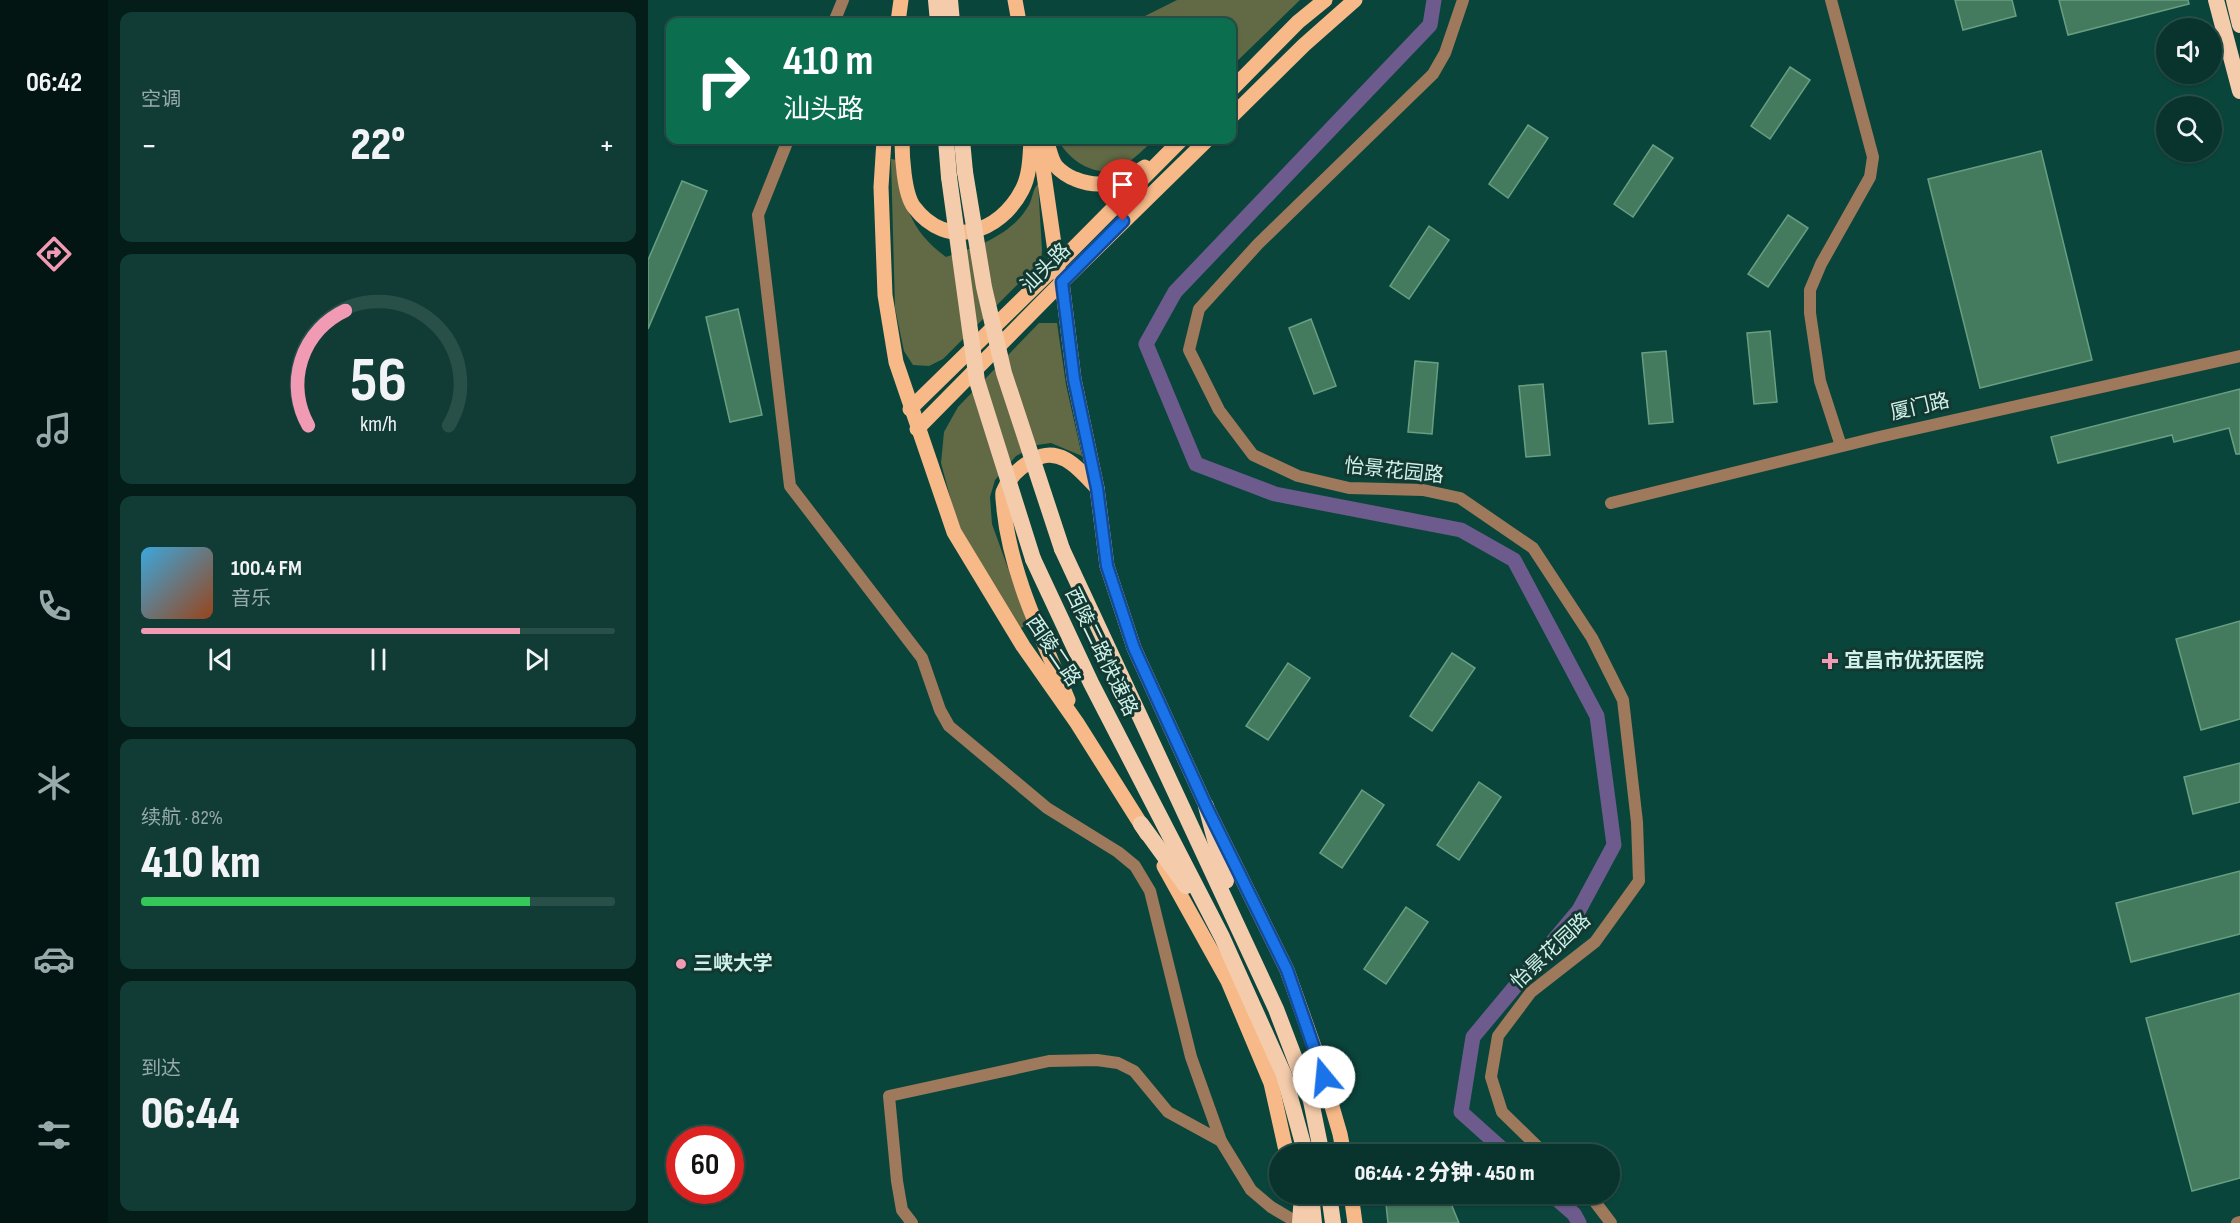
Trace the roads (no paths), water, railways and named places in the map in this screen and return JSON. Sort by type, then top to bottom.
[{"type":"highway","points":[[936,0],[938,18]]},
{"type":"highway","points":[[950,0],[952,18]]},
{"type":"highway","points":[[960,18],[961,0]]},
{"type":"highway","points":[[2216,0],[2240,91]]},
{"type":"highway","points":[[2234,0],[2240,25]]},
{"type":"highway","name":"西陵二路快速路","points":[[946,144],[948,177],[977,381],[1034,558],[1091,683],[1222,937],[1284,1076],[1303,1144]]},
{"type":"highway","name":"西陵二路快速路","points":[[962,144],[984,287],[1004,374],[1062,549],[1276,1009],[1311,1101],[1320,1144]]},
{"type":"highway","points":[[1206,806],[1237,926]]},
{"type":"highway","points":[[1141,824],[1222,937]]},
{"type":"highway","points":[[1299,1223],[1301,1204]]},
{"type":"highway","points":[[1312,1204],[1314,1223]]},
{"type":"highway","points":[[1330,1204],[1333,1223]]},
{"type":"main road","points":[[900,18],[902,0]]},
{"type":"main road","points":[[1015,0],[1018,18]]},
{"type":"main road","points":[[1236,85],[1298,22],[1326,0]]},
{"type":"main road","points":[[1236,112],[1304,45],[1355,0]]},
{"type":"main road","name":"西陵二路","points":[[884,144],[880,187],[885,295],[896,362],[910,409],[954,532],[1023,646],[1077,723],[1141,824],[1228,981],[1271,1083],[1285,1144]]},
{"type":"main road","points":[[902,144],[905,180],[912,206],[926,220],[940,229],[961,234],[985,228],[1004,215],[1023,189],[1029,168],[1031,144]]},
{"type":"main road","points":[[1040,144],[1057,265],[1062,282],[1074,379],[1097,488],[1107,566],[1134,648],[1206,806],[1287,970],[1318,1058],[1342,1144]]},
{"type":"main road","points":[[1047,144],[1055,166],[1062,171],[1086,184],[1105,185],[1128,178],[1176,144]]},
{"type":"main road","name":"汕头路","points":[[910,409],[1176,144]]},
{"type":"main road","name":"汕头路","points":[[917,429],[1203,144]]},
{"type":"main road","points":[[1077,723],[1027,601],[1007,535],[1003,494],[1018,469],[1042,454],[1061,456],[1079,469],[1097,488]]},
{"type":"main road","points":[[1296,1204],[1299,1223]]},
{"type":"main road","points":[[1352,1204],[1355,1223]]},
{"type":"street","points":[[836,18],[843,0]]},
{"type":"street","name":"怡景花园路","points":[[1463,0],[1445,53],[1433,74],[1258,244],[1199,309],[1189,350],[1219,410],[1253,455],[1298,476],[1349,488],[1423,490],[1460,498],[1533,548],[1592,638],[1623,700],[1637,822],[1639,880],[1596,942],[1531,992],[1498,1036],[1491,1077],[1502,1112],[1535,1144]]},
{"type":"street","points":[[1831,0],[1873,157],[1870,177],[1821,264],[1810,290],[1810,313],[1821,381],[1841,446]]},
{"type":"street","points":[[786,144],[758,215],[790,486],[922,658],[940,710],[949,726],[1047,808],[1118,852],[1136,866],[1150,891],[1191,1057],[1221,1141],[1251,1190],[1271,1207],[1299,1223]]},
{"type":"street","name":"厦门路","points":[[1611,503],[1841,446],[2240,356]]},
{"type":"street","points":[[912,1223],[902,1210],[889,1096],[1049,1061],[1097,1060],[1118,1063],[1134,1071],[1168,1112],[1221,1141]]},
{"type":"street","points":[[1597,1204],[1611,1223]]},
{"type":"waterway","points":[[1434,0],[1430,25],[1175,292],[1146,344],[1196,464],[1275,494],[1461,530],[1514,560],[1597,716],[1614,845],[1579,910],[1473,1037],[1461,1112],[1497,1144]]},
{"type":"waterway","points":[[1562,1204],[1574,1214],[1579,1223]]},
{"type":"place","name":"宜昌市优抚医院","points":[[1830,661]]},
{"type":"place","name":"三峡大学","points":[[681,964]]}]
